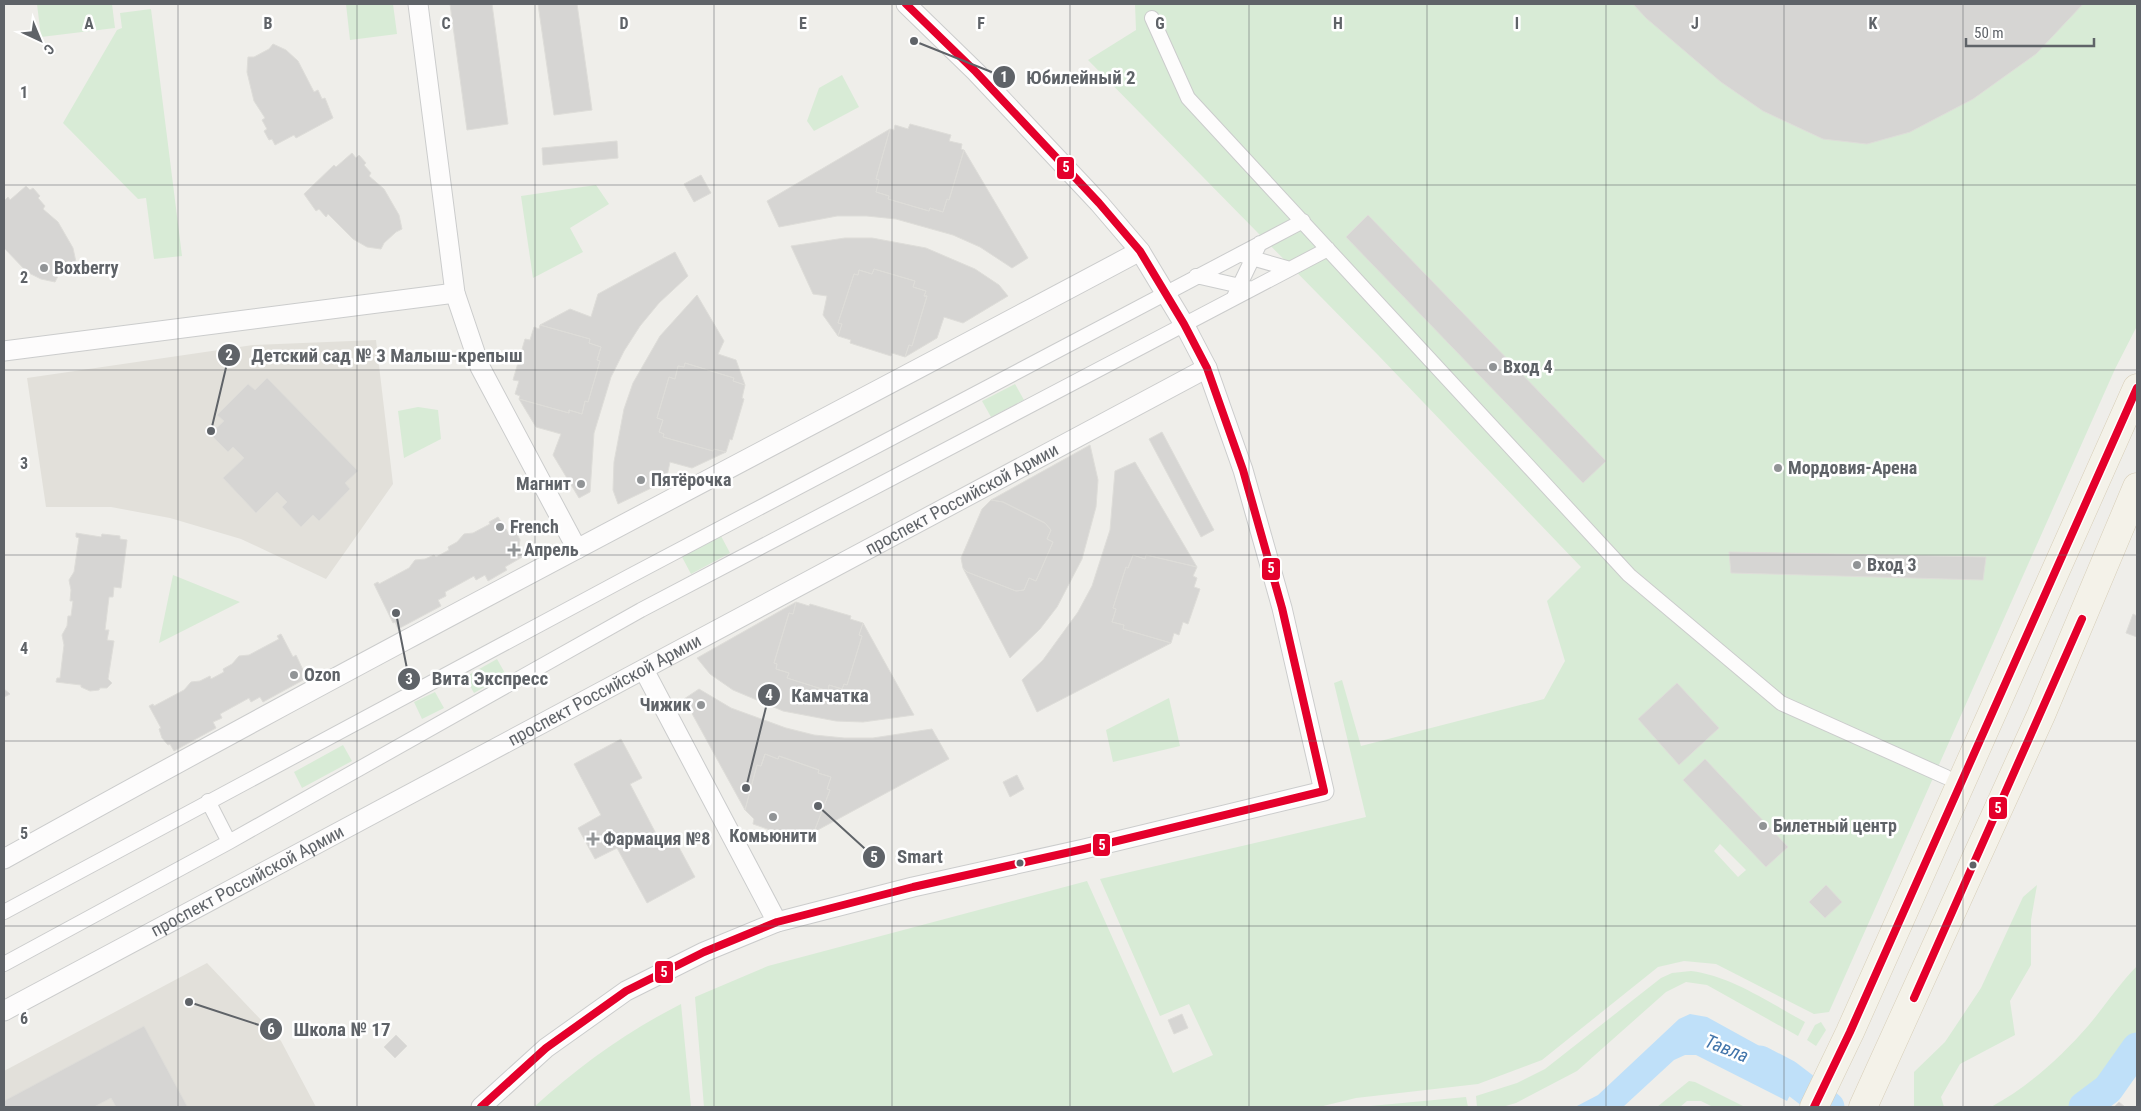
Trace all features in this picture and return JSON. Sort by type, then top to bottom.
[{"type":"main road","points":[[1814,1107],[1850,1032],[2137,388]]},
{"type":"main road","points":[[1863,1107],[2064,660],[2099,577],[2131,522],[2137,487]]},
{"type":"main road","points":[[2066,548],[2076,574],[2099,577]]},
{"type":"main road","points":[[2022,648],[2050,640],[2064,660]]},
{"type":"street","points":[[418,4],[455,293],[480,367],[576,549]]},
{"type":"street","points":[[481,1107],[546,1048],[626,991],[704,952],[777,922],[1324,791],[1282,608],[1243,470],[1207,368],[1184,324],[1140,251],[982,80],[906,4]]},
{"type":"street","points":[[1152,18],[1188,98],[1629,575],[1781,703],[1946,777]]},
{"type":"street","points":[[4,912],[208,801],[1302,221]]},
{"type":"street","points":[[1242,290],[1260,243]]},
{"type":"street","points":[[4,964],[229,842],[641,610],[1184,324],[1242,290],[1290,269],[1328,249]]},
{"type":"street","points":[[4,859],[170,767],[576,549],[1140,251]]},
{"type":"street","points":[[1239,254],[1290,269]]},
{"type":"street","points":[[1196,276],[1242,290]]},
{"type":"street","points":[[4,351],[455,293]]},
{"type":"street","name":"проспект Российской Армии","points":[[4,1011],[1207,368]]},
{"type":"street","points":[[644,670],[777,922]]},
{"type":"street","points":[[208,801],[229,842]]},
{"type":"shaded area","points":[[376,340],[393,484],[326,579],[241,539],[170,518],[111,507],[46,507],[27,378],[253,345]]},
{"type":"shaded area","points":[[207,963],[281,1041],[316,1107],[4,1107],[4,1071]]},
{"type":"green space","points":[[37,4],[112,4],[115,28],[41,37]]},
{"type":"green space","points":[[346,4],[393,4],[397,34],[350,40]]},
{"type":"green space","name":"Мордовия-Арена","points":[[1135,4],[2137,4],[2137,326],[2115,369],[1829,1012],[1814,1014],[1716,964],[1684,961],[1658,967],[1542,1060],[1478,1084],[1356,1098],[1319,1107],[704,1107],[695,997],[768,966],[1087,881],[1173,1073],[1213,1055],[1189,1004],[1160,1016],[1100,879],[1366,817],[1334,683],[1342,680],[1361,746],[1544,699],[1565,661],[1547,601],[1581,567],[1378,355],[1088,60],[1136,30]],"holes":[[[1720,844],[1746,870],[1738,877],[1714,851]]]},
{"type":"green space","points":[[151,9],[182,256],[154,259],[146,198],[138,199],[63,123],[117,30],[122,28],[120,13]]},
{"type":"green space","points":[[842,75],[859,107],[814,131],[807,121],[819,88]]},
{"type":"green space","points":[[596,185],[609,204],[570,228],[583,252],[533,278],[521,196]]},
{"type":"green space","points":[[1015,384],[1024,400],[991,417],[982,401]]},
{"type":"green space","points":[[418,407],[438,410],[441,439],[404,458],[398,411]]},
{"type":"green space","points":[[721,536],[730,553],[691,574],[682,557]]},
{"type":"green space","points":[[173,575],[240,602],[159,643]]},
{"type":"green space","points":[[497,659],[506,675],[474,693],[465,677]]},
{"type":"green space","points":[[435,692],[444,708],[422,719],[414,702]]},
{"type":"green space","points":[[1169,698],[1180,746],[1113,762],[1106,730]]},
{"type":"green space","points":[[343,745],[352,761],[302,788],[294,772]]},
{"type":"green space","points":[[2037,885],[2031,920],[2031,965],[2010,1001],[2015,1035],[1960,1064],[1941,1097],[1944,1107],[1914,1107],[1914,1072],[1945,1042],[1981,988],[2023,897]]},
{"type":"green space","points":[[2137,966],[2137,1064],[2098,1107],[1991,1107],[2031,1081],[2067,1049]]},
{"type":"green space","points":[[1691,971],[1721,978],[1735,984],[1805,1022],[1798,1036],[1707,985],[1686,982],[1666,992],[1577,1071],[1516,1103],[1502,1107],[1477,1107],[1476,1096],[1517,1083],[1545,1069],[1661,978],[1672,973]]},
{"type":"green space","points":[[681,1004],[691,1107],[534,1107],[568,1078],[622,1038]]},
{"type":"green space","points":[[1821,1022],[1826,1030],[1816,1046],[1807,1040],[1815,1025]]},
{"type":"green space","points":[[1689,1081],[1695,1082],[1745,1107],[1713,1107],[1701,1101],[1687,1101],[1680,1107],[1657,1107]]},
{"type":"green space","points":[[1466,1097],[1468,1107],[1360,1107]]},
{"type":"water","points":[[1690,1014],[1707,1017],[1803,1070],[1787,1101],[1696,1055],[1685,1055],[1674,1060],[1623,1107],[1575,1107],[1598,1095],[1679,1019]]},
{"type":"building","points":[[450,4],[492,4],[508,124],[467,130]]},
{"type":"building","points":[[538,4],[577,4],[592,110],[554,115]]},
{"type":"building","points":[[1633,4],[2083,4],[2036,54],[1973,99],[1910,132],[1867,144],[1823,139],[1763,111],[1721,82],[1646,18]]},
{"type":"building","points":[[273,44],[286,50],[298,61],[314,92],[318,90],[322,99],[325,98],[333,118],[296,138],[294,135],[275,145],[272,139],[269,140],[264,131],[267,129],[262,120],[265,118],[254,101],[247,72],[248,57],[254,57],[269,49]]},
{"type":"building","points":[[910,124],[951,135],[949,141],[962,144],[961,149],[964,150],[949,200],[947,199],[943,212],[930,208],[929,211],[888,199],[889,196],[876,192],[879,180],[876,179],[890,129],[894,130],[895,125],[908,129]]},
{"type":"building","points":[[890,129],[876,179],[879,180],[876,192],[889,196],[888,199],[929,211],[930,208],[943,212],[947,199],[949,200],[964,150],[1028,258],[1012,268],[980,247],[953,235],[896,219],[867,216],[837,216],[779,227],[767,201]]},
{"type":"building","points":[[617,141],[618,158],[543,165],[542,148]]},
{"type":"building","points":[[352,153],[356,158],[359,155],[366,163],[364,165],[371,173],[369,176],[384,189],[399,215],[402,229],[384,243],[381,249],[367,247],[353,239],[328,214],[326,217],[319,209],[316,211],[304,194],[334,165],[336,167]]},
{"type":"building","points":[[701,175],[711,193],[694,202],[684,184]]},
{"type":"building","points":[[26,186],[30,190],[33,188],[40,196],[38,198],[45,206],[43,209],[58,222],[73,248],[76,262],[58,276],[55,282],[41,279],[27,272],[4,248],[4,201],[8,197],[10,200]]},
{"type":"building","name":"Вход 4","points":[[1368,215],[1606,461],[1583,483],[1346,237]]},
{"type":"building","points":[[845,238],[872,238],[926,248],[975,269],[999,285],[1008,296],[963,323],[944,317],[937,338],[905,357],[909,345],[912,346],[927,296],[924,296],[926,291],[913,287],[915,281],[874,269],[872,274],[859,270],[858,275],[854,274],[838,323],[842,324],[838,336],[823,315],[827,296],[813,294],[791,246]]},
{"type":"building","points":[[675,252],[688,276],[659,303],[640,326],[624,351],[611,377],[594,433],[590,492],[579,498],[553,455],[561,434],[536,427],[519,399],[569,413],[569,410],[582,414],[585,401],[588,402],[600,361],[597,360],[601,347],[589,343],[590,339],[540,325],[570,309],[591,317],[598,294]]},
{"type":"building","points":[[874,269],[915,281],[913,287],[926,291],[924,296],[927,296],[912,346],[909,345],[905,357],[892,353],[891,356],[850,343],[851,340],[838,336],[842,324],[838,323],[854,274],[858,275],[859,270],[872,274]]},
{"type":"building","points":[[697,295],[724,341],[718,354],[736,360],[745,385],[733,381],[734,378],[685,363],[684,367],[678,366],[675,379],[669,377],[657,418],[663,420],[659,432],[664,434],[663,437],[713,451],[714,449],[726,452],[692,468],[670,462],[666,481],[618,504],[613,490],[614,462],[624,409],[633,383],[660,336]]},
{"type":"building","points":[[540,325],[590,339],[589,343],[601,347],[597,360],[600,361],[588,402],[585,401],[582,414],[569,410],[569,413],[519,399],[520,396],[515,394],[519,381],[513,380],[525,339],[530,340],[534,327],[539,329]]},
{"type":"building","points":[[685,363],[734,378],[733,381],[745,385],[742,398],[744,399],[732,440],[730,439],[726,452],[714,449],[713,451],[663,437],[664,434],[659,432],[663,420],[657,418],[669,377],[675,379],[678,366],[684,367]]},
{"type":"building","points":[[267,378],[358,471],[345,483],[350,489],[319,521],[313,515],[301,527],[282,507],[287,502],[277,492],[256,513],[223,478],[244,458],[233,447],[228,452],[210,434],[224,421],[217,415],[248,384],[255,390]]},
{"type":"building","points":[[1162,432],[1214,530],[1201,537],[1149,439]]},
{"type":"building","points":[[1090,445],[1098,480],[1096,507],[1082,559],[1057,607],[1040,629],[1010,658],[963,568],[967,572],[1016,591],[1024,590],[1029,578],[1036,581],[1053,542],[1047,539],[1051,530],[1045,523],[1003,502],[991,500]]},
{"type":"building","points":[[1135,462],[1197,567],[1146,555],[1145,559],[1133,555],[1128,568],[1126,567],[1113,608],[1116,609],[1112,622],[1124,625],[1123,629],[1171,643],[1037,712],[1022,680],[1043,660],[1078,612],[1092,586],[1110,530],[1115,471]]},
{"type":"building","points":[[991,500],[1003,502],[1045,523],[1051,530],[1047,539],[1053,542],[1036,581],[1029,578],[1024,590],[1016,591],[967,572],[963,568],[961,558],[982,509]]},
{"type":"building","points":[[498,517],[508,532],[516,532],[520,540],[519,546],[524,556],[505,567],[507,570],[488,581],[485,575],[476,580],[474,576],[445,592],[446,596],[438,600],[441,606],[398,629],[395,622],[393,623],[374,584],[378,582],[379,584],[409,568],[415,560],[425,559],[434,555],[436,557],[449,550],[448,547],[457,542],[464,534],[473,533],[490,524],[489,522]]},
{"type":"building","points":[[76,533],[101,537],[102,534],[120,536],[120,539],[127,540],[121,588],[114,587],[113,597],[109,597],[105,630],[109,630],[107,640],[114,641],[108,679],[112,683],[107,688],[100,688],[99,690],[90,691],[81,687],[81,685],[56,682],[57,678],[60,678],[64,645],[62,635],[67,626],[68,616],[71,616],[73,601],[70,601],[71,590],[69,580],[74,572],[79,538],[76,537]]},
{"type":"building","name":"Вход 3","points":[[1729,552],[1986,557],[1983,580],[1731,573]]},
{"type":"building","points":[[1133,555],[1145,559],[1146,555],[1197,567],[1193,576],[1197,578],[1194,587],[1200,589],[1188,624],[1183,622],[1179,635],[1174,633],[1171,643],[1123,629],[1124,625],[1112,622],[1116,609],[1113,608],[1126,567],[1128,568]]},
{"type":"building","points":[[796,602],[809,606],[810,604],[851,616],[850,619],[863,623],[859,635],[862,636],[847,685],[844,684],[842,689],[829,685],[828,691],[787,678],[789,673],[776,669],[777,664],[774,663],[789,613],[793,614]]},
{"type":"building","points":[[796,602],[793,614],[789,613],[774,663],[777,664],[776,669],[789,673],[787,678],[828,691],[829,685],[842,689],[844,684],[847,685],[862,636],[859,635],[863,623],[914,715],[863,722],[836,721],[783,711],[733,690],[710,674],[697,658]]},
{"type":"building","points":[[2133,614],[2137,616],[2137,637],[2126,633]]},
{"type":"building","points":[[281,634],[293,657],[296,655],[304,672],[302,673],[305,679],[263,702],[260,697],[251,702],[249,698],[220,714],[222,718],[213,722],[216,728],[174,751],[170,744],[168,745],[162,738],[159,729],[161,728],[149,706],[153,704],[154,706],[184,690],[191,682],[200,681],[210,676],[211,679],[224,672],[223,669],[232,664],[239,656],[249,655],[279,639],[277,636]]},
{"type":"building","points":[[1677,683],[1719,728],[1679,765],[1638,719]]},
{"type":"building","points":[[4,689],[10,694],[4,697]]},
{"type":"building","points":[[699,689],[731,708],[786,728],[814,735],[873,738],[932,729],[949,759],[814,832],[830,790],[827,789],[831,777],[818,773],[819,770],[779,756],[778,759],[765,754],[761,766],[757,765],[745,810],[684,699]]},
{"type":"building","points":[[621,739],[642,778],[630,784],[663,847],[675,840],[695,877],[647,903],[617,848],[595,859],[578,828],[601,815],[574,764]]},
{"type":"building","points":[[765,754],[778,759],[779,756],[819,770],[818,773],[831,777],[827,789],[830,790],[814,832],[795,833],[793,838],[753,824],[754,819],[745,810],[757,765],[761,766]]},
{"type":"building","points":[[1705,759],[1788,847],[1766,867],[1683,780]]},
{"type":"building","points":[[1017,775],[1024,789],[1010,797],[1003,782]]},
{"type":"building","points":[[1826,885],[1842,902],[1825,918],[1809,902]]},
{"type":"building","points":[[1182,1014],[1188,1028],[1174,1034],[1168,1020]]},
{"type":"building","points":[[144,1026],[187,1106],[190,1107],[116,1107],[111,1098],[94,1107],[4,1107],[4,1101]]},
{"type":"building","points":[[396,1035],[407,1046],[395,1058],[384,1047]]},
{"type":"building","points":[[2119,1102],[2125,1107],[2114,1107]]},
{"type":"waterway","name":"Тавла","points":[[2084,1107],[2108,1089],[2137,1048]]},
{"type":"waterway","name":"Тавла","points":[[1760,1061],[1787,1075],[1829,1107]]},
{"type":"transit line","name":"5","points":[[481,1107],[546,1048],[626,991],[704,952],[777,922],[913,887],[1084,849],[1324,791],[1282,608],[1243,470],[1207,368],[1184,324],[1140,251],[1099,203],[976,72],[906,4]]},
{"type":"transit line","name":"5","points":[[1814,1107],[1850,1032],[2137,388]]},
{"type":"transit line","name":"5","points":[[1914,998],[2082,619]]},
{"type":"place","name":"Юбилейный 2","points":[[914,41]]},
{"type":"place","name":"Boxberry","points":[[44,268]]},
{"type":"place","name":"Вход 4","points":[[1493,367]]},
{"type":"place","name":"Детский сад № 3 Малыш-крепыш","points":[[211,431]]},
{"type":"place","name":"Мордовия-Арена","points":[[1778,468]]},
{"type":"place","name":"Пятёрочка","points":[[641,480]]},
{"type":"place","name":"Магнит","points":[[581,484]]},
{"type":"place","name":"French","points":[[500,527]]},
{"type":"place","name":"Апрель","points":[[514,550]]},
{"type":"place","name":"Вход 3","points":[[1857,565]]},
{"type":"place","name":"Вита Экспресс","points":[[396,613]]},
{"type":"place","name":"Ozon","points":[[294,675]]},
{"type":"place","name":"Чижик","points":[[701,705]]},
{"type":"place","name":"Камчатка","points":[[746,788]]},
{"type":"place","name":"Smart","points":[[818,806]]},
{"type":"place","name":"Комьюнити","points":[[773,817]]},
{"type":"place","name":"Билетный центр","points":[[1763,826]]},
{"type":"place","name":"Фармация №8","points":[[593,839]]},
{"type":"place","name":"Школа № 17","points":[[189,1002]]}]
